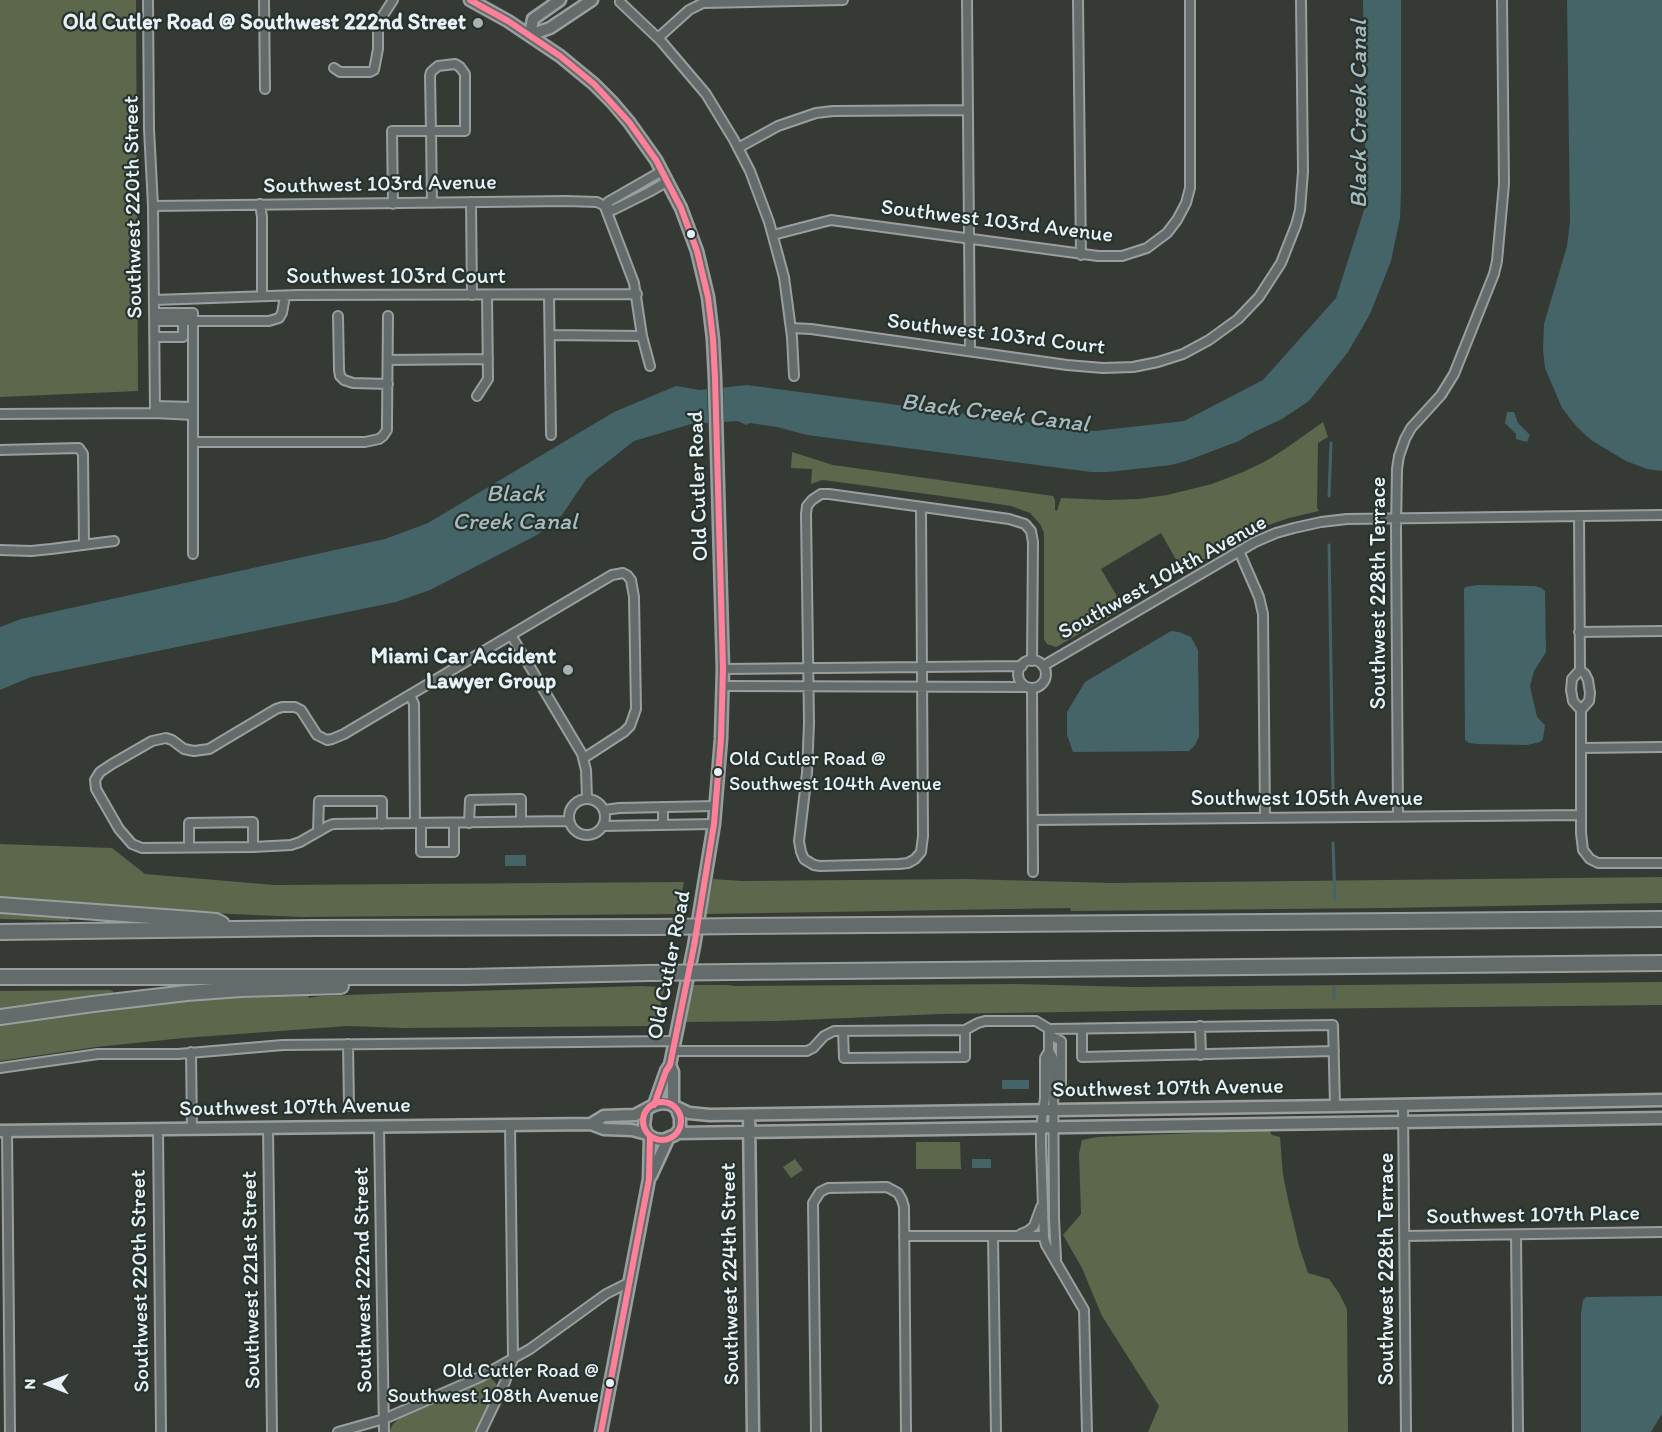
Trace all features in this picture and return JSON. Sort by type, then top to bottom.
[{"type":"highway","points":[[0,904],[216,921],[235,929]]},
{"type":"highway","points":[[0,932],[1662,919]]},
{"type":"highway","points":[[0,977],[465,977],[730,972],[1662,963]]},
{"type":"highway","points":[[0,1017],[187,993],[465,977]]},
{"type":"street","name":"Southwest 220th Street","points":[[148,0],[155,410]]},
{"type":"street","points":[[264,0],[265,89]]},
{"type":"street","points":[[334,68],[340,72],[374,70],[380,20],[393,0]]},
{"type":"street","name":"Old Cutler Road","points":[[470,0],[530,35],[574,67],[612,102],[640,137],[665,176],[688,225],[701,267],[711,315],[715,378],[723,669],[722,739],[714,824],[694,946],[670,1065],[650,1107]]},
{"type":"street","points":[[560,0],[533,19],[530,35],[550,28],[592,0]]},
{"type":"street","points":[[658,38],[689,9],[703,3],[843,0]]},
{"type":"street","points":[[967,0],[970,351]]},
{"type":"street","points":[[1078,0],[1081,255]]},
{"type":"street","name":"Southwest 103rd Avenue","points":[[773,235],[831,220],[1081,255],[1117,256],[1147,248],[1172,227],[1183,211],[1189,193],[1191,165],[1190,0]]},
{"type":"street","name":"Southwest 103rd Court","points":[[791,328],[1110,368],[1149,364],[1183,354],[1209,340],[1246,312],[1273,277],[1285,255],[1300,210],[1304,164],[1301,0]]},
{"type":"street","name":"Southwest 228th Terrace","points":[[1398,817],[1397,469],[1399,456],[1411,429],[1441,395],[1454,374],[1497,261],[1504,184],[1502,0]]},
{"type":"street","points":[[620,2],[658,38],[706,94],[738,148],[760,194],[773,235],[785,287],[791,328],[794,376]]},
{"type":"street","points":[[393,204],[392,131],[431,131],[465,131],[465,74],[455,64],[438,66],[431,72],[431,131],[432,203]]},
{"type":"street","points":[[738,148],[777,126],[816,113],[968,110]]},
{"type":"street","name":"Southwest 103rd Avenue","points":[[153,206],[597,202],[613,210],[649,192],[665,176]]},
{"type":"street","points":[[471,202],[472,295]]},
{"type":"street","points":[[260,204],[262,296]]},
{"type":"street","points":[[605,207],[637,294],[642,336],[650,366]]},
{"type":"street","name":"Southwest 103rd Court","points":[[154,300],[262,296],[637,294]]},
{"type":"street","points":[[477,396],[488,379],[487,295]]},
{"type":"street","points":[[549,295],[551,435]]},
{"type":"street","points":[[155,317],[274,320],[282,313],[284,302]]},
{"type":"street","points":[[338,316],[340,376],[353,383],[388,384]]},
{"type":"street","points":[[192,442],[364,442],[379,439],[387,430],[388,316]]},
{"type":"street","points":[[155,317],[183,321],[193,317]]},
{"type":"street","points":[[193,317],[193,554]]},
{"type":"street","points":[[155,337],[183,337],[183,321]]},
{"type":"street","points":[[550,335],[642,336]]},
{"type":"street","points":[[388,360],[488,359]]},
{"type":"street","points":[[0,414],[192,411]]},
{"type":"street","points":[[0,450],[79,448],[84,454],[84,545]]},
{"type":"street","points":[[921,507],[923,836],[921,852],[908,863],[899,864],[820,866],[808,862],[802,855],[799,841],[807,772],[809,686],[806,514],[808,504],[815,497],[829,494],[1009,519],[1025,524],[1033,542],[1032,660]]},
{"type":"street","name":"Southwest 104th Avenue","points":[[1043,666],[1255,542],[1276,533],[1321,522],[1347,519],[1662,515]]},
{"type":"street","points":[[1579,516],[1580,670],[1572,679],[1570,690],[1573,701],[1581,710]]},
{"type":"street","points":[[0,550],[31,551],[114,541]]},
{"type":"street","points":[[1239,551],[1259,597],[1263,614],[1265,818]]},
{"type":"street","points":[[569,821],[333,824],[291,845],[142,848],[132,844],[119,829],[102,803],[95,780],[111,764],[148,742],[161,738],[172,740],[189,751],[202,751],[282,707],[295,707],[301,710],[317,735],[327,740],[332,739],[612,575],[623,573],[631,580],[634,597],[637,702],[634,718],[624,732],[584,758]]},
{"type":"street","points":[[1580,632],[1662,631]]},
{"type":"street","points":[[511,635],[584,758],[587,798]]},
{"type":"street","points":[[723,686],[921,686],[1029,687],[1038,687],[1044,681],[1046,672],[1040,663],[1032,660],[1024,663],[1019,677],[1020,681],[1029,687]]},
{"type":"street","points":[[723,669],[1022,666]]},
{"type":"street","points":[[1580,670],[1588,680],[1590,693],[1588,701],[1581,710],[1582,846],[1590,859],[1598,863],[1662,863]]},
{"type":"street","points":[[1029,687],[1033,872]]},
{"type":"street","points":[[410,695],[414,704],[421,852],[454,852],[454,823]]},
{"type":"street","points":[[1581,748],[1662,747]]},
{"type":"street","points":[[587,798],[598,801],[605,810],[603,826],[594,834],[576,832],[569,821],[568,816],[576,801],[587,798]]},
{"type":"street","points":[[469,823],[470,800],[521,799],[521,822]]},
{"type":"street","points":[[318,831],[319,801],[382,801],[382,824]]},
{"type":"street","points":[[605,810],[716,806]]},
{"type":"street","points":[[663,807],[663,824]]},
{"type":"street","name":"Southwest 105th Avenue","points":[[1033,820],[1581,815]]},
{"type":"street","points":[[189,847],[189,824],[253,822],[253,847]]},
{"type":"street","points":[[603,826],[714,824]]},
{"type":"street","points":[[0,1068],[98,1054],[178,1054],[271,1045],[674,1046],[807,1051],[829,1033],[843,1031],[965,1030],[985,1022],[1036,1022],[1061,1041],[1061,1086],[1053,1093]]},
{"type":"street","points":[[1049,1032],[1082,1029],[1333,1024],[1335,1106]]},
{"type":"street","points":[[1200,1026],[1201,1054]]},
{"type":"street","points":[[1082,1029],[1082,1057],[1334,1051]]},
{"type":"street","points":[[843,1031],[844,1058],[965,1057],[965,1030]]},
{"type":"street","points":[[1045,1117],[1053,1093],[1053,1058],[1049,1051],[1049,1032]]},
{"type":"street","points":[[348,1044],[349,1106]]},
{"type":"street","points":[[1049,1051],[1045,1058],[1044,1232],[1046,1245],[1057,1260],[1084,1310],[1087,1432]]},
{"type":"street","points":[[191,1052],[192,1129]]},
{"type":"street","name":"Old Cutler Road","points":[[670,1065],[673,1072],[675,1107]]},
{"type":"street","name":"Southwest 107th Avenue","points":[[678,1133],[1335,1106],[1662,1100]]},
{"type":"street","points":[[663,1103],[675,1107],[681,1122],[678,1133],[668,1139],[659,1140],[632,1130],[604,1129],[591,1124],[604,1116],[632,1116],[663,1103]]},
{"type":"street","name":"Southwest 228th Terrace","points":[[1403,1105],[1406,1432]]},
{"type":"street","points":[[601,1432],[649,1179],[649,1135],[644,1126],[650,1107]]},
{"type":"street","name":"Southwest 107th Avenue","points":[[675,1107],[698,1114],[1045,1117]]},
{"type":"street","name":"Southwest 224th Street","points":[[749,1115],[753,1432]]},
{"type":"street","points":[[1045,1117],[1053,1127],[1057,1260]]},
{"type":"street","name":"Southwest 107th Avenue","points":[[1045,1117],[1053,1127],[1662,1118]]},
{"type":"street","name":"Southwest 107th Avenue","points":[[4,1131],[591,1124]]},
{"type":"street","points":[[481,1432],[505,1382],[513,1359],[510,1125]]},
{"type":"street","name":"Southwest 222nd Street","points":[[380,1127],[384,1432]]},
{"type":"street","name":"Southwest 221st Street","points":[[268,1128],[272,1432]]},
{"type":"street","name":"Southwest 220th Street","points":[[158,1129],[161,1432]]},
{"type":"street","points":[[4,1131],[10,1432]]},
{"type":"street","points":[[649,1179],[668,1139]]},
{"type":"street","points":[[816,1432],[812,1207],[820,1192],[828,1188],[887,1187],[898,1193],[904,1207],[906,1432]]},
{"type":"street","points":[[1017,1235],[1028,1231],[1035,1224],[1043,1197]]},
{"type":"street","points":[[904,1236],[993,1236],[1044,1232],[1054,1218]]},
{"type":"street","name":"Southwest 107th Place","points":[[1405,1236],[1662,1232]]},
{"type":"street","points":[[1516,1235],[1518,1432]]},
{"type":"street","points":[[993,1236],[996,1432]]},
{"type":"street","points":[[338,1432],[384,1419],[480,1377],[530,1349],[606,1294],[630,1282]]},
{"type":"green space","points":[[0,0],[136,0],[138,391],[0,397]]},
{"type":"green space","points":[[1323,422],[1328,437],[1318,443],[1317,508],[1319,511],[1257,529],[1251,528],[1252,532],[1183,572],[1161,533],[1101,569],[1124,608],[1090,628],[1083,617],[1088,629],[1056,647],[1047,644],[1044,639],[1044,533],[1040,524],[1030,513],[1011,506],[831,481],[822,480],[811,484],[812,469],[791,468],[792,452],[833,465],[1053,496],[1057,511],[1061,498],[1139,499],[1212,484],[1266,461]]},
{"type":"green space","points":[[0,844],[112,848],[145,874],[274,885],[684,882],[678,914],[301,917],[209,913],[82,903],[70,903],[70,905],[0,900]]},
{"type":"green space","points":[[1662,877],[1662,903],[1388,908],[1071,911],[1070,908],[706,914],[713,879],[742,881],[965,879],[1111,883]]},
{"type":"green space","points":[[0,908],[68,916],[69,921],[0,919]]},
{"type":"green space","points":[[1662,982],[1662,1005],[940,1014],[777,1021],[684,1022],[692,985],[1016,984],[1135,987]]},
{"type":"green space","points":[[665,986],[656,1026],[403,1028],[348,1026],[184,1038],[96,1047],[0,1061],[0,1022],[129,1004],[241,995],[308,994],[309,998]]},
{"type":"green space","points":[[0,991],[113,991],[113,995],[0,1014]]},
{"type":"green space","points":[[1269,1130],[1272,1135],[1280,1137],[1283,1175],[1299,1246],[1308,1273],[1329,1279],[1347,1309],[1348,1432],[1148,1432],[1159,1406],[1102,1316],[1082,1268],[1063,1235],[1081,1214],[1079,1154],[1082,1140],[1097,1137]]},
{"type":"green space","points":[[916,1142],[960,1142],[961,1169],[916,1169]]},
{"type":"green space","points":[[795,1159],[803,1170],[791,1178],[783,1167]]},
{"type":"green space","points":[[490,1378],[497,1386],[476,1432],[389,1432],[400,1418]]},
{"type":"water","name":"Black Creek Canal","points":[[1363,0],[1401,0],[1401,192],[1400,218],[1391,261],[1370,314],[1348,352],[1309,401],[1282,419],[1239,441],[1171,465],[1091,472],[807,435],[777,427],[750,423],[746,425],[738,421],[691,424],[634,441],[587,478],[562,515],[537,535],[430,590],[396,602],[31,677],[0,690],[0,627],[21,619],[385,539],[428,523],[614,412],[676,386],[700,390],[747,385],[1094,431],[1184,421],[1263,380],[1336,298],[1366,204]]},
{"type":"water","points":[[1567,0],[1662,0],[1662,471],[1647,469],[1626,461],[1591,440],[1562,408],[1545,368],[1544,324],[1567,246],[1570,222]]},
{"type":"water","points":[[1507,412],[1514,412],[1518,423],[1530,435],[1527,442],[1516,439],[1516,434],[1505,423]]},
{"type":"water","points":[[1478,585],[1535,586],[1545,591],[1546,652],[1534,671],[1530,686],[1537,717],[1545,725],[1543,739],[1540,742],[1527,745],[1478,744],[1465,740],[1464,589]]},
{"type":"water","points":[[1171,631],[1191,637],[1198,650],[1199,737],[1195,745],[1189,751],[1073,752],[1067,735],[1067,712],[1085,682]]},
{"type":"water","points":[[505,855],[526,855],[526,866],[505,866]]},
{"type":"water","points":[[1002,1080],[1029,1080],[1029,1089],[1002,1089]]},
{"type":"water","points":[[972,1159],[991,1159],[991,1168],[972,1168]]},
{"type":"water","points":[[1662,1296],[1662,1414],[1651,1432],[1581,1432],[1583,1300],[1586,1297]]},
{"type":"pier","points":[[723,385],[724,424],[708,425],[707,386]]},
{"type":"waterway","points":[[1329,496],[1331,443]]},
{"type":"waterway","points":[[1329,545],[1333,793]]},
{"type":"waterway","points":[[1333,843],[1335,900]]},
{"type":"waterway","points":[[1334,987],[1334,998]]},
{"type":"transit line","points":[[470,0],[508,21],[560,56],[594,84],[629,122],[656,160],[681,208],[697,251],[708,297],[715,378],[723,669],[721,739],[714,824],[694,946],[670,1065],[654,1105]]},
{"type":"transit line","points":[[662,1102],[675,1108],[681,1121],[675,1134],[662,1140],[649,1134],[643,1121],[649,1108],[662,1102]]},
{"type":"transit line","points":[[601,1432],[649,1179],[650,1136]]},
{"type":"place","name":"Old Cutler Road @ Southwest 222nd Street","points":[[478,23]]},
{"type":"place","name":"Miami Car Accident Lawyer Group","points":[[568,670]]},
{"type":"place","name":"Old Cutler Road @ Southwest 104th Avenue","points":[[718,772]]},
{"type":"place","name":"Old Cutler Road @ Southwest 108th Avenue","points":[[610,1383]]}]
